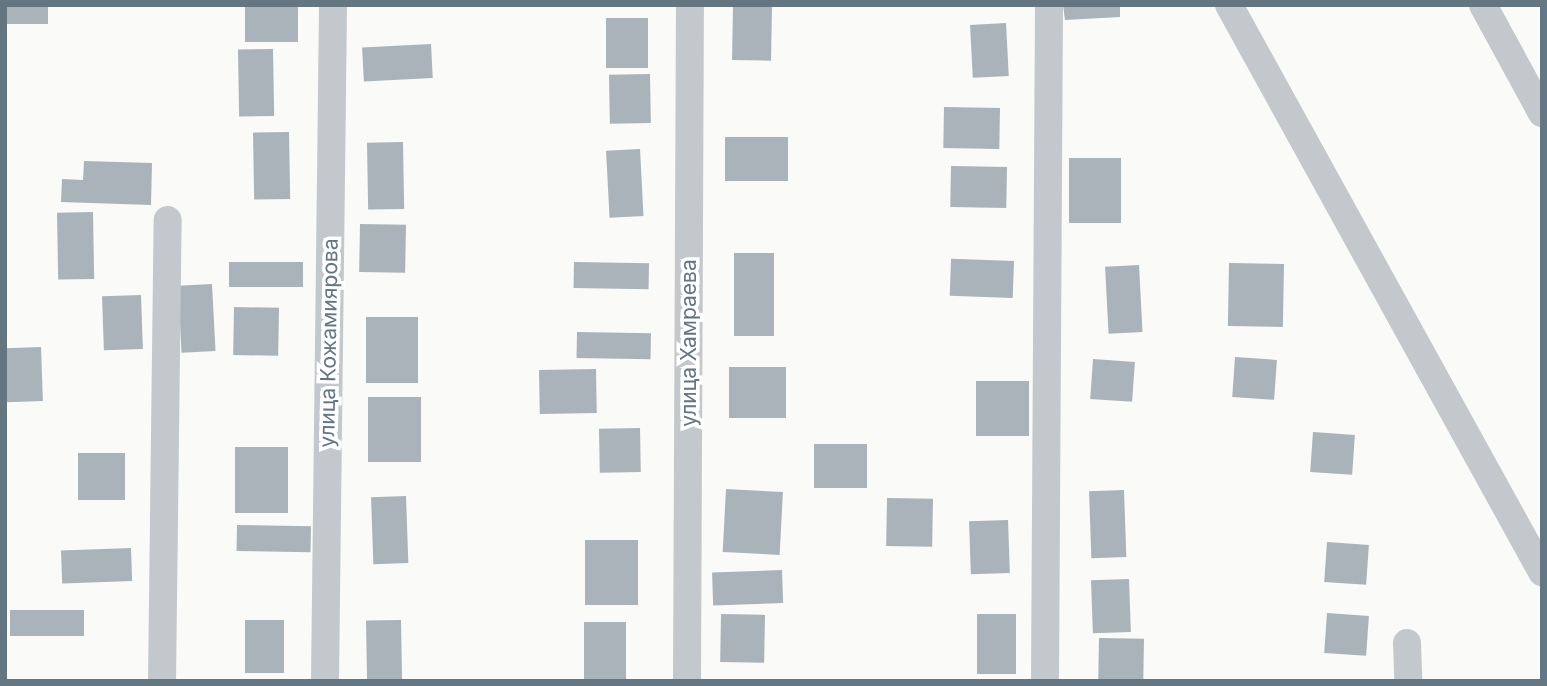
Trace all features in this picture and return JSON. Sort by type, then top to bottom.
[{"type":"street","name":"улица Кожамиярова","points":[[324,681],[333,5]]},
{"type":"street","name":"улица Хамраева","points":[[687,681],[690,5]]},
{"type":"street","points":[[1045,681],[1049,5]]},
{"type":"street","points":[[1229,5],[1542,572]]},
{"type":"street","points":[[1483,5],[1542,113]]},
{"type":"street","points":[[162,681],[168,220]]},
{"type":"street","points":[[1407,643],[1408,681]]},
{"type":"building","points":[[5,5],[48,5],[48,24],[5,24]]},
{"type":"building","points":[[245,5],[298,5],[298,42],[245,42]]},
{"type":"building","points":[[1063,5],[1120,5],[1120,17],[1065,20]]},
{"type":"building","points":[[733,6],[772,7],[771,61],[732,60]]},
{"type":"building","points":[[606,18],[648,18],[648,68],[606,68]]},
{"type":"building","points":[[1006,23],[1009,76],[973,78],[970,25]]},
{"type":"building","points":[[431,44],[433,78],[364,82],[362,48]]},
{"type":"building","points":[[273,49],[274,116],[239,117],[238,50]]},
{"type":"building","points":[[650,74],[651,123],[610,124],[609,75]]},
{"type":"building","points":[[944,107],[1000,108],[999,149],[943,148]]},
{"type":"building","points":[[289,132],[290,199],[254,200],[253,133]]},
{"type":"building","points":[[725,137],[788,137],[788,181],[725,181]]},
{"type":"building","points":[[403,142],[404,209],[368,210],[367,143]]},
{"type":"building","points":[[640,149],[644,216],[610,218],[606,151]]},
{"type":"building","points":[[1069,158],[1121,158],[1121,223],[1069,223]]},
{"type":"building","points":[[84,161],[152,163],[151,205],[61,202],[62,179],[83,180]]},
{"type":"building","points":[[951,166],[1007,167],[1006,208],[950,207]]},
{"type":"building","points":[[93,212],[94,279],[58,280],[57,213]]},
{"type":"building","points":[[360,224],[406,225],[405,273],[359,272]]},
{"type":"building","points":[[734,253],[774,253],[774,336],[734,336]]},
{"type":"building","points":[[951,259],[1014,261],[1013,298],[950,296]]},
{"type":"building","points":[[229,262],[303,262],[303,287],[229,287]]},
{"type":"building","points":[[574,262],[649,263],[649,289],[574,288]]},
{"type":"building","points":[[1229,263],[1284,264],[1283,327],[1228,326]]},
{"type":"building","points":[[1139,265],[1143,332],[1109,334],[1105,267]]},
{"type":"building","points":[[212,284],[216,351],[182,353],[178,286]]},
{"type":"building","points":[[141,295],[143,349],[104,350],[102,296]]},
{"type":"building","points":[[234,307],[279,308],[278,356],[233,355]]},
{"type":"building","points":[[366,317],[418,317],[418,383],[366,383]]},
{"type":"building","points":[[577,332],[651,333],[651,359],[577,358]]},
{"type":"building","points":[[41,347],[43,401],[7,402],[5,348]]},
{"type":"building","points":[[1235,357],[1277,360],[1274,400],[1232,397]]},
{"type":"building","points":[[1093,359],[1135,362],[1132,402],[1090,399]]},
{"type":"building","points":[[729,367],[786,367],[786,418],[729,418]]},
{"type":"building","points":[[596,369],[597,413],[540,414],[539,370]]},
{"type":"building","points":[[976,381],[1029,381],[1029,436],[976,436]]},
{"type":"building","points":[[368,397],[421,397],[421,462],[368,462]]},
{"type":"building","points":[[640,428],[641,472],[600,473],[599,429]]},
{"type":"building","points":[[1313,432],[1355,435],[1352,475],[1310,472]]},
{"type":"building","points":[[814,444],[867,444],[867,488],[814,488]]},
{"type":"building","points":[[235,447],[288,447],[288,513],[235,513]]},
{"type":"building","points":[[78,453],[125,453],[125,500],[78,500]]},
{"type":"building","points":[[726,489],[783,492],[780,555],[723,552]]},
{"type":"building","points":[[1124,490],[1126,557],[1091,558],[1089,491]]},
{"type":"building","points":[[406,496],[408,563],[373,564],[371,497]]},
{"type":"building","points":[[887,498],[933,499],[932,547],[886,546]]},
{"type":"building","points":[[1008,520],[1010,573],[971,574],[969,521]]},
{"type":"building","points":[[237,525],[311,526],[311,552],[237,551]]},
{"type":"building","points":[[585,540],[638,540],[638,605],[585,605]]},
{"type":"building","points":[[1327,542],[1369,545],[1366,585],[1324,582]]},
{"type":"building","points":[[131,548],[132,581],[62,583],[61,550]]},
{"type":"building","points":[[782,570],[783,603],[713,605],[712,572]]},
{"type":"building","points":[[1129,579],[1131,632],[1093,633],[1091,580]]},
{"type":"building","points":[[10,610],[84,610],[84,636],[10,636]]},
{"type":"building","points":[[1327,613],[1369,616],[1366,656],[1324,653]]},
{"type":"building","points":[[721,614],[765,615],[764,663],[720,662]]},
{"type":"building","points":[[977,614],[1016,614],[1016,674],[977,674]]},
{"type":"building","points":[[245,620],[284,620],[284,673],[245,673]]},
{"type":"building","points":[[401,620],[402,681],[367,681],[366,621]]},
{"type":"building","points":[[584,622],[626,622],[626,680],[584,680]]},
{"type":"building","points":[[1099,638],[1144,639],[1143,681],[1098,681]]}]
